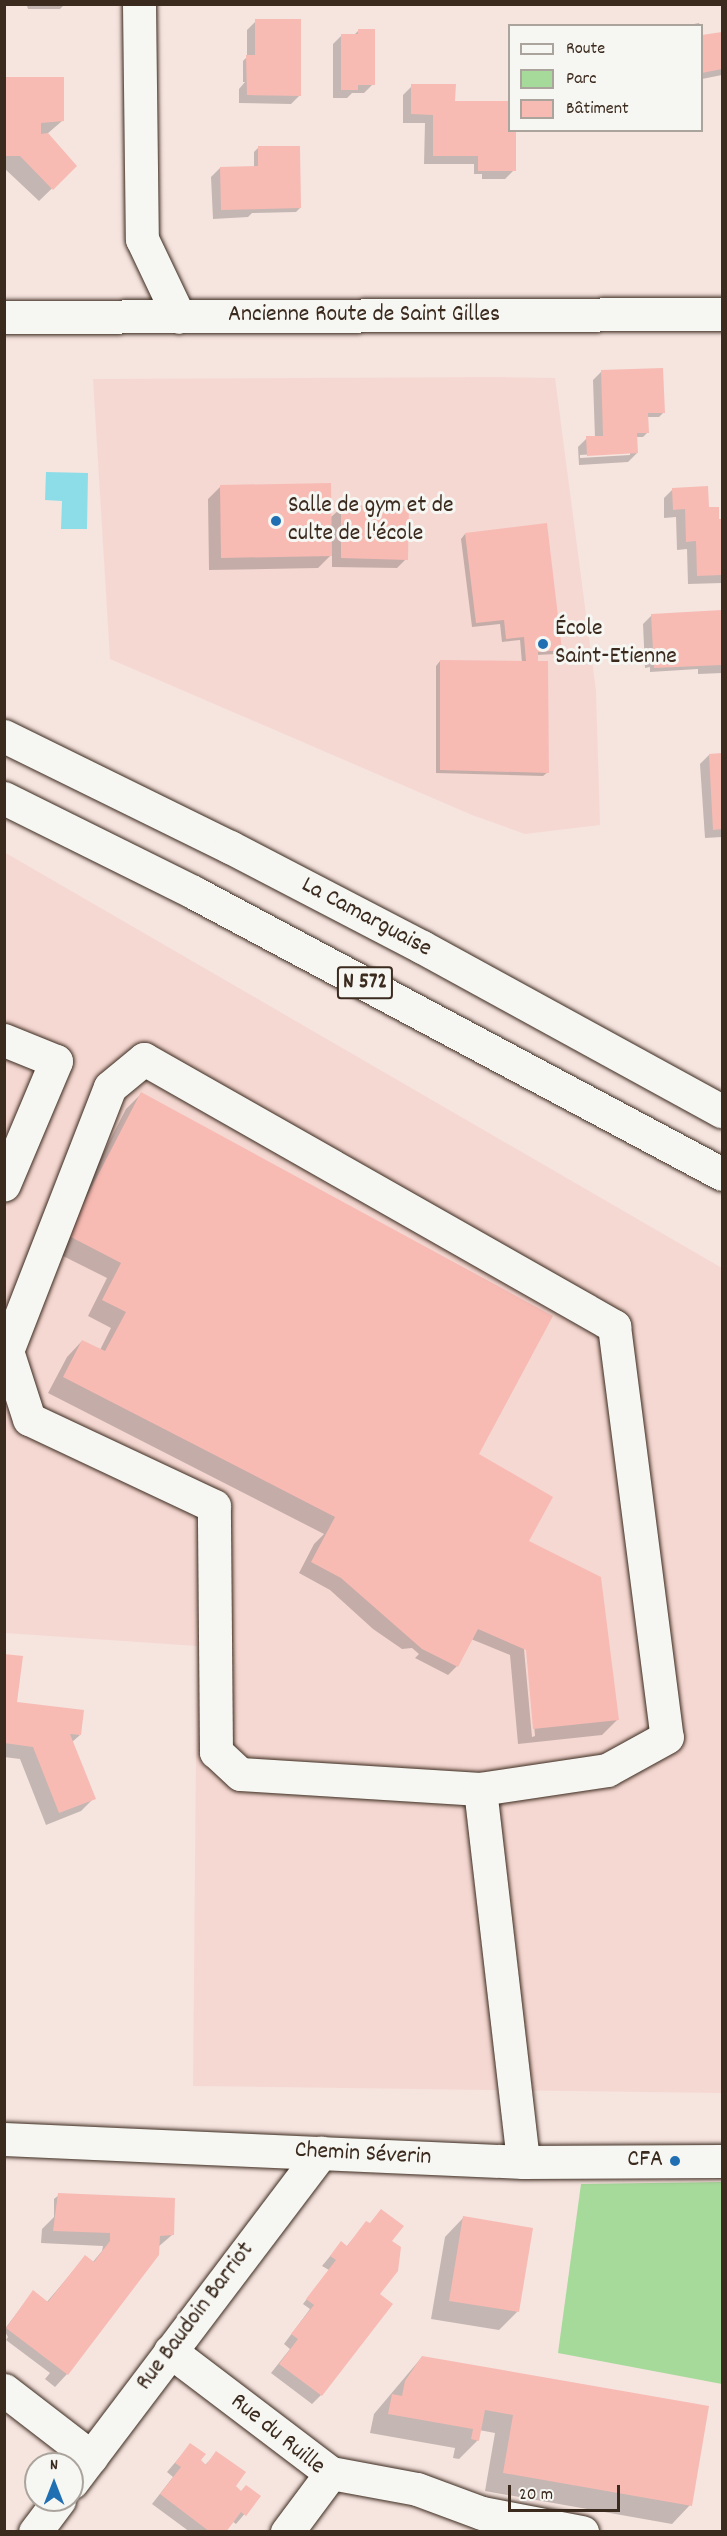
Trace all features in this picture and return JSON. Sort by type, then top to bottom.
[{"type":"main road","points":[[139,4],[142,239],[179,317]]},
{"type":"main road","name":"Ancienne Route de Saint Gilles","points":[[4,316],[723,314]]},
{"type":"main road","name":"La Camarguaise","points":[[4,736],[372,921],[723,1111]]},
{"type":"main road","name":"N 572","points":[[4,798],[203,898],[723,1174]]},
{"type":"main road","points":[[4,1040],[56,1061],[4,1184]]},
{"type":"main road","points":[[618,1054],[723,1102]]},
{"type":"main road","points":[[144,1059],[614,1326],[667,1737],[607,1770],[480,1789],[240,1774],[216,1752],[214,1506],[29,1419],[7,1352],[110,1087],[144,1059]]},
{"type":"main road","points":[[480,1789],[523,2162]]},
{"type":"main road","name":"Chemin Séverin","points":[[4,2139],[523,2162],[723,2161]]},
{"type":"main road","name":"Rue Baudoin Barriot","points":[[84,2467],[321,2153]]},
{"type":"main road","name":"Rue du Ruille","points":[[170,2351],[331,2473],[287,2532]]},
{"type":"main road","points":[[4,2390],[64,2452]]},
{"type":"main road","points":[[331,2473],[417,2489],[482,2513],[582,2532]]},
{"type":"main road","points":[[35,2532],[50,2512]]},
{"type":"shaded area","points":[[555,378],[596,691],[600,825],[525,834],[472,815],[110,659],[93,379]]},
{"type":"shaded area","points":[[4,852],[722,1268],[722,2093],[193,2086],[197,1646],[5,1633]]},
{"type":"green space","points":[[722,2182],[722,2384],[558,2353],[581,2184]]},
{"type":"water","points":[[46,472],[88,473],[87,529],[61,529],[62,501],[45,500]]},
{"type":"building","points":[[255,19],[301,19],[301,96],[247,95],[246,55],[255,55]]},
{"type":"building","points":[[358,29],[375,29],[375,85],[358,85],[358,90],[341,90],[341,34],[358,34]]},
{"type":"building","points":[[722,32],[722,69],[703,73],[703,35]]},
{"type":"building","points":[[4,77],[64,77],[64,121],[41,123],[41,134],[48,133],[77,166],[53,190],[20,156],[4,156]]},
{"type":"building","points":[[411,84],[456,84],[455,101],[508,101],[508,132],[516,132],[516,171],[478,171],[478,156],[433,156],[433,115],[411,114]]},
{"type":"building","points":[[258,146],[300,146],[301,208],[221,210],[220,167],[258,166]]},
{"type":"building","points":[[663,368],[665,413],[648,413],[649,433],[637,433],[638,453],[587,456],[586,436],[603,436],[601,370]]},
{"type":"building","name":"Salle de gym et de culte de l'école","points":[[331,483],[332,556],[221,558],[220,485]]},
{"type":"building","points":[[708,486],[709,507],[719,507],[719,519],[722,519],[722,575],[697,576],[696,541],[686,542],[685,509],[673,510],[672,488]]},
{"type":"building","points":[[341,505],[409,506],[408,560],[341,558]]},
{"type":"building","name":"École Saint-Etienne","points":[[547,523],[562,650],[538,652],[538,661],[548,661],[549,773],[440,770],[440,660],[526,661],[524,637],[506,639],[504,620],[476,623],[465,533]]},
{"type":"building","points":[[722,610],[722,665],[654,668],[651,614]]},
{"type":"building","points":[[722,753],[722,829],[713,830],[709,754]]},
{"type":"building","points":[[141,1092],[553,1316],[479,1454],[553,1497],[529,1541],[601,1577],[619,1720],[533,1729],[526,1650],[478,1629],[458,1667],[422,1649],[341,1578],[311,1562],[335,1517],[63,1377],[82,1340],[105,1351],[126,1312],[102,1300],[121,1263],[67,1235]]},
{"type":"building","points":[[4,1654],[23,1656],[17,1702],[84,1710],[81,1735],[70,1734],[96,1799],[59,1813],[33,1747],[4,1743]]},
{"type":"building","points":[[58,2193],[175,2198],[174,2235],[160,2236],[159,2255],[68,2375],[6,2328],[33,2290],[48,2302],[85,2255],[94,2262],[110,2241],[110,2233],[53,2231]]},
{"type":"building","points":[[381,2209],[404,2226],[392,2241],[401,2247],[398,2271],[380,2294],[393,2304],[322,2396],[279,2364],[298,2339],[291,2334],[314,2305],[306,2299],[336,2260],[330,2256],[341,2241],[347,2246],[366,2221],[370,2223]]},
{"type":"building","points":[[463,2216],[533,2228],[519,2312],[449,2301]]},
{"type":"building","points":[[422,2356],[709,2406],[692,2506],[503,2473],[513,2415],[485,2410],[479,2441],[471,2439],[473,2429],[388,2414],[392,2394],[402,2396],[405,2381]]},
{"type":"building","points":[[190,2443],[206,2454],[201,2460],[206,2465],[216,2451],[246,2472],[236,2486],[241,2491],[246,2485],[261,2496],[246,2516],[241,2512],[226,2532],[210,2532],[160,2494],[181,2467],[175,2463]]},
{"type":"place","name":"Salle de gym et de culte de l'école","points":[[276,521]]},
{"type":"place","name":"École Saint-Etienne","points":[[543,644]]},
{"type":"place","name":"CFA","points":[[675,2161]]}]
